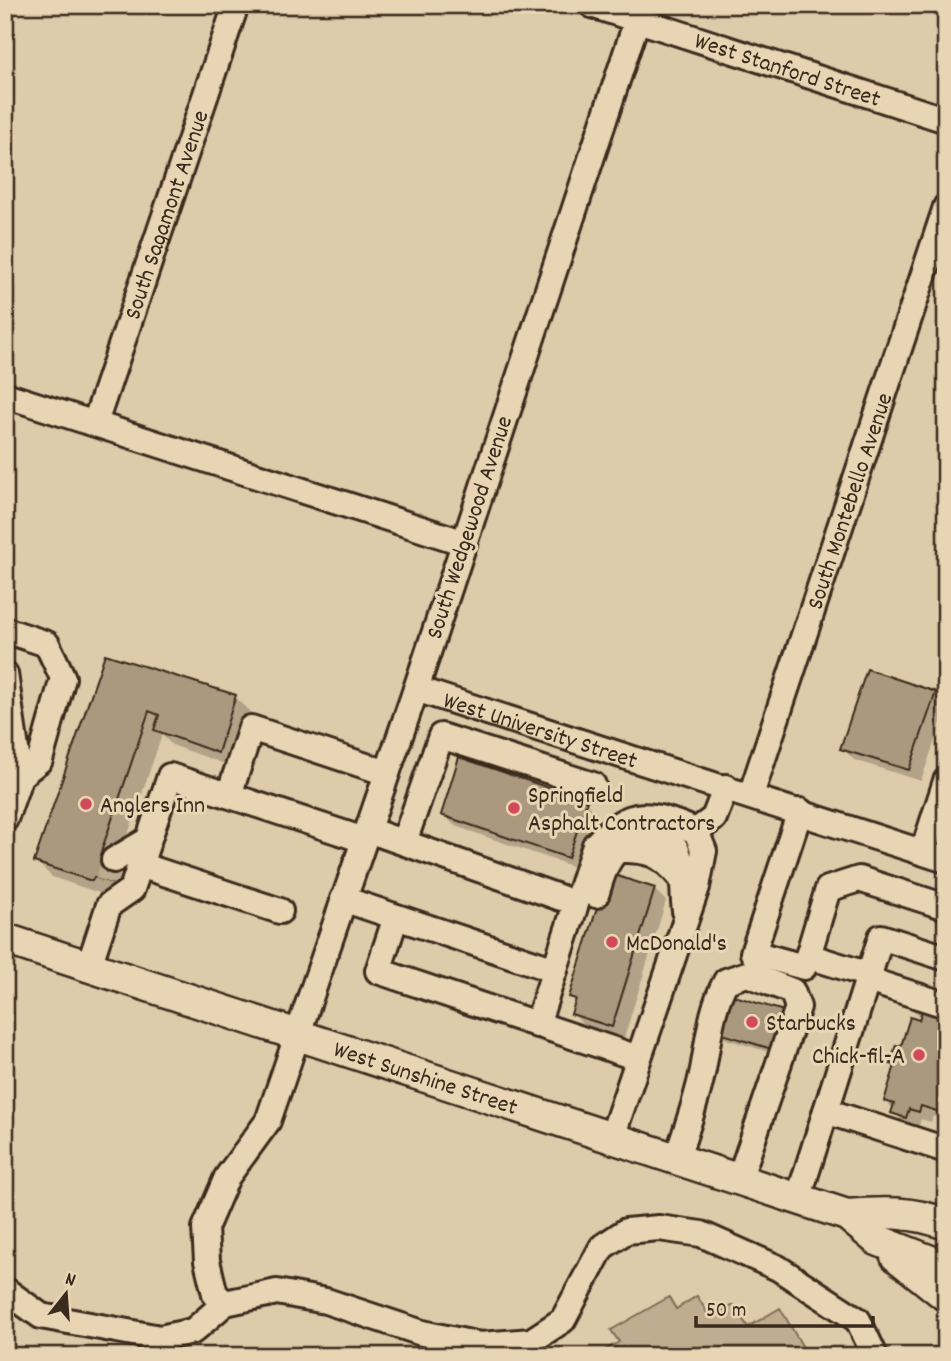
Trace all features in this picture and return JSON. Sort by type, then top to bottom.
[{"type":"main road","name":"West Sunshine Street","points":[[5,939],[298,1032],[847,1215],[877,1240],[946,1267]]},
{"type":"main road","name":"West Sunshine Street","points":[[847,1215],[892,1211],[922,1215],[946,1224]]},
{"type":"main road","points":[[877,1240],[946,1296]]},
{"type":"street","name":"South Sagamont Avenue","points":[[95,423],[236,5]]},
{"type":"street","name":"West Stanford Street","points":[[592,5],[946,120]]},
{"type":"street","name":"South Wedgewood Avenue","points":[[225,1303],[215,1294],[207,1261],[205,1228],[227,1177],[268,1121],[416,689],[462,542],[637,20]]},
{"type":"street","name":"South Montebello Avenue","points":[[751,795],[946,207]]},
{"type":"street","points":[[5,395],[462,542]]},
{"type":"street","points":[[5,630],[47,644],[63,678],[40,760],[20,776]]},
{"type":"street","points":[[5,674],[20,776],[5,819]]},
{"type":"street","name":"West University Street","points":[[416,689],[934,856]]},
{"type":"street","points":[[511,759],[523,723]]},
{"type":"street","points":[[229,795],[251,728],[387,773]]},
{"type":"street","points":[[404,842],[441,736],[593,785]]},
{"type":"street","points":[[110,882],[132,889],[170,776],[366,835],[404,842],[561,898]]},
{"type":"street","points":[[934,856],[946,781]]},
{"type":"street","points":[[695,831],[714,818],[726,787]]},
{"type":"street","points":[[740,1180],[797,1007],[792,991],[753,953],[800,811]]},
{"type":"street","points":[[545,1027],[555,970],[595,845],[614,825],[635,817],[656,816],[695,831],[704,851],[697,887],[612,1137]]},
{"type":"street","points":[[545,1027],[603,874],[618,850],[644,830],[655,830],[667,836],[676,848],[680,860],[686,919]]},
{"type":"street","points":[[89,966],[110,882],[148,840]]},
{"type":"street","points":[[140,865],[280,911]]},
{"type":"street","points":[[677,1159],[704,1065],[709,1032],[720,992],[726,981],[738,975],[804,967],[828,889],[859,879],[946,907]]},
{"type":"street","points":[[343,899],[555,970]]},
{"type":"street","points":[[396,917],[378,971],[638,1058]]},
{"type":"street","points":[[798,1199],[881,937],[946,958]]},
{"type":"street","points":[[808,956],[946,1005]]},
{"type":"street","points":[[826,1111],[946,1150]]},
{"type":"street","points":[[5,1290],[41,1316],[160,1338],[194,1331],[225,1303],[277,1292],[326,1301],[422,1333],[480,1345],[531,1341],[564,1320],[601,1247],[626,1231],[659,1228],[701,1234],[778,1268],[858,1320],[875,1356]]},
{"type":"shaded area","points":[[697,1296],[710,1317],[733,1305],[748,1327],[780,1308],[808,1356],[594,1356],[619,1342],[611,1330],[669,1297],[676,1309]]},
{"type":"building","name":"Anglers Inn","points":[[105,654],[236,695],[218,753],[154,730],[159,715],[149,711],[100,855],[126,864],[120,886],[94,877],[92,881],[34,862]]},
{"type":"building","points":[[867,669],[936,692],[909,770],[840,749]]},
{"type":"building","name":"Springfield Asphalt Contractors","points":[[459,757],[587,801],[568,858],[441,815]]},
{"type":"building","name":"McDonald's","points":[[608,873],[655,888],[612,1027],[571,1014],[576,999],[569,997]]},
{"type":"building","name":"Starbucks","points":[[728,994],[787,1012],[775,1050],[716,1032]]},
{"type":"building","name":"Chick-fil-A","points":[[904,995],[946,1008],[946,1095],[940,1112],[921,1106],[919,1112],[909,1109],[906,1118],[891,1113],[894,1104],[884,1101],[895,1065],[890,1064],[896,1045],[901,1046],[910,1017],[919,1020],[922,1010],[902,1004]]},
{"type":"tunnel","points":[[107,882],[114,860]]},
{"type":"place","name":"Anglers Inn","points":[[86,804]]},
{"type":"place","name":"Springfield Asphalt Contractors","points":[[514,808]]},
{"type":"place","name":"McDonald's","points":[[612,942]]},
{"type":"place","name":"Starbucks","points":[[752,1022]]},
{"type":"place","name":"Chick-fil-A","points":[[919,1055]]}]
